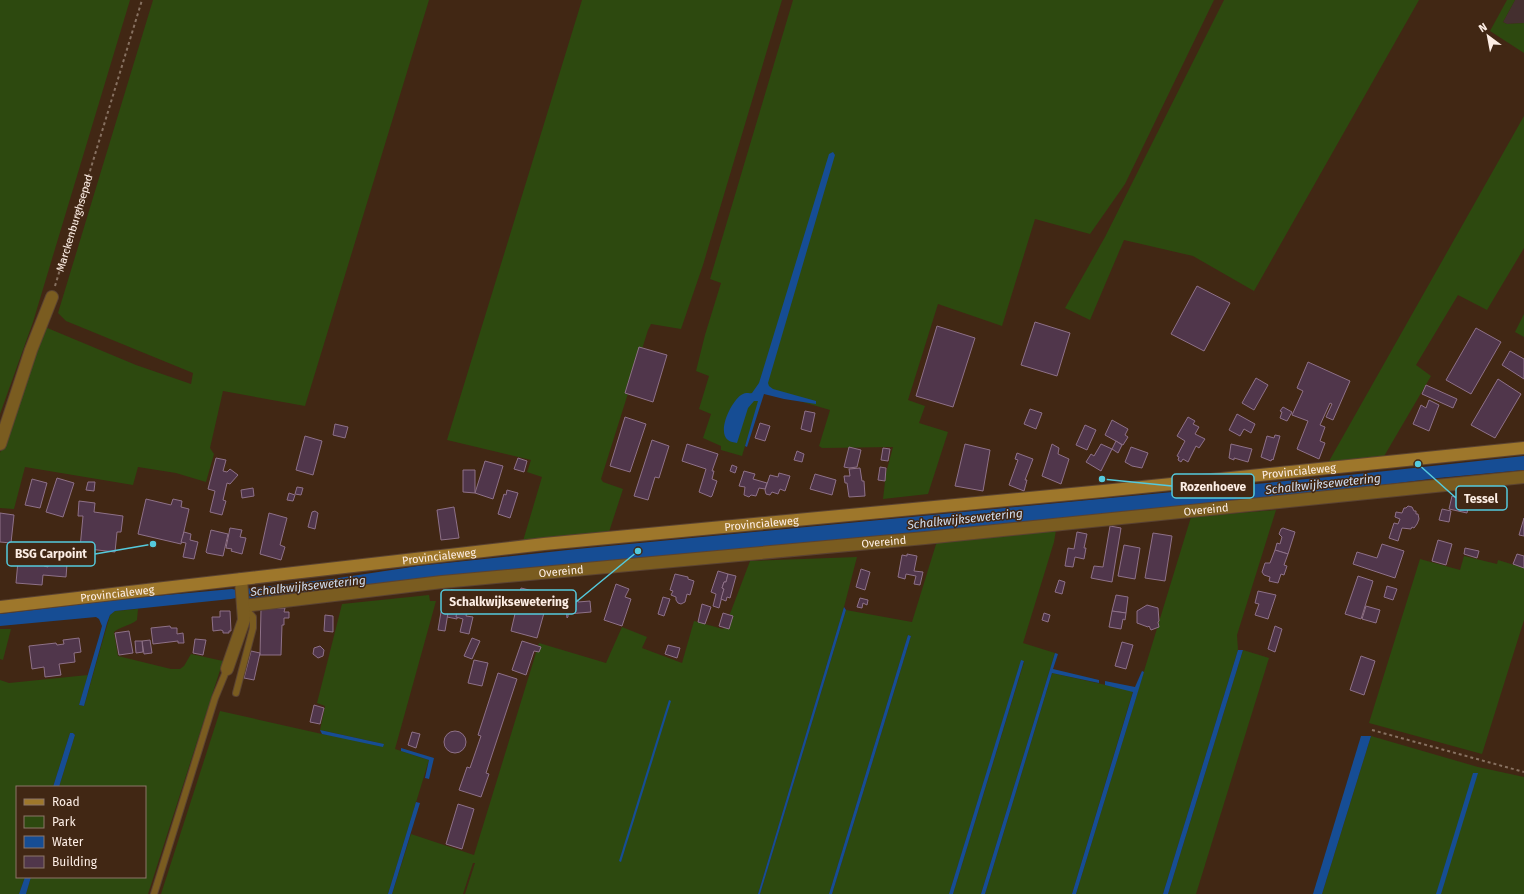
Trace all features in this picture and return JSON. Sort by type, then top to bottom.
[{"type":"street","points":[[0,444],[31,350],[52,297]]},
{"type":"street","name":"Provincialeweg","points":[[0,607],[242,593],[544,544],[1095,492],[1524,448]]},
{"type":"street","name":"Overeind","points":[[242,593],[442,582],[925,538],[1524,477]]},
{"type":"street","points":[[227,669],[244,620],[242,593]]},
{"type":"lane","points":[[236,693],[253,628],[253,617],[242,593]]},
{"type":"lane","points":[[154,894],[215,698],[227,669]]},
{"type":"path","name":"Marckenburghsepad","points":[[52,297],[142,0]]},
{"type":"path","points":[[1372,730],[1524,772]]},
{"type":"shaded area","points":[[1515,0],[1524,0],[1524,23],[1507,24],[1503,22]]},
{"type":"green space","points":[[0,0],[130,0],[33,322],[0,414]]},
{"type":"green space","points":[[153,0],[429,0],[305,406],[223,391],[210,448],[214,454],[206,482],[176,473],[138,467],[133,485],[25,467],[14,509],[0,508],[0,453],[45,327],[136,365],[191,384],[193,373],[66,321],[58,313]]},
{"type":"green space","points":[[582,0],[782,0],[703,265],[681,329],[651,324],[648,330],[601,479],[603,482],[623,489],[609,532],[523,541],[542,477],[527,472],[531,460],[447,440]]},
{"type":"green space","points":[[793,0],[1214,0],[1125,184],[1090,234],[1035,219],[1002,326],[938,304],[908,400],[925,406],[919,423],[948,432],[928,494],[883,499],[886,473],[893,447],[822,448],[819,446],[830,410],[762,390],[742,456],[721,450],[721,446],[703,438],[711,414],[699,409],[709,376],[696,371],[721,283],[710,279]]},
{"type":"green space","points":[[1224,0],[1419,0],[1254,291],[1193,256],[1124,240],[1090,320],[1065,308],[1105,237]]},
{"type":"green space","points":[[1507,0],[1515,0],[1503,22],[1507,24],[1524,23],[1524,53],[1490,31]]},
{"type":"green space","points":[[1524,116],[1524,248],[1487,310],[1458,295],[1416,365],[1431,376],[1383,458],[1328,463]]},
{"type":"green space","points":[[1524,314],[1524,337],[1515,332]]},
{"type":"green space","points":[[1276,510],[1237,635],[1238,650],[1163,894],[1076,894],[1191,517]]},
{"type":"green space","points":[[1056,530],[1054,542],[1023,643],[1055,653],[981,894],[953,894],[1024,662],[1021,661],[949,894],[832,894],[911,636],[908,635],[829,894],[760,894],[846,610],[912,622],[937,541]]},
{"type":"green space","points":[[1464,556],[1497,564],[1498,560],[1524,568],[1524,620],[1482,754],[1369,723],[1420,559],[1460,570]]},
{"type":"green space","points":[[857,557],[844,607],[758,894],[465,894],[475,863],[473,863],[463,894],[392,894],[411,834],[474,855],[539,643],[606,663],[622,627],[647,637],[642,648],[682,663],[694,621],[723,629],[725,627],[750,561]]},
{"type":"green space","points":[[429,595],[430,601],[436,601],[395,749],[429,760],[388,894],[161,894],[220,711],[322,734],[384,744],[320,730],[325,706],[317,703],[342,604]]},
{"type":"green space","points":[[138,609],[137,620],[114,632],[118,656],[171,669],[180,669],[184,666],[191,654],[223,661],[148,894],[26,894],[31,878],[146,878],[146,786],[59,786],[75,735],[70,733],[53,786],[16,786],[16,878],[25,878],[19,894],[0,894],[0,680],[9,683],[88,675],[79,705],[84,706],[110,615],[115,611]]},
{"type":"green space","points":[[0,629],[11,629],[3,660],[0,659]]},
{"type":"green space","points":[[1243,650],[1269,658],[1196,894],[1168,894]]},
{"type":"green space","points":[[1052,673],[1133,691],[1072,894],[985,894]]},
{"type":"green space","points":[[1371,736],[1478,767],[1524,777],[1524,894],[1322,894]]},
{"type":"water","points":[[833,152],[835,155],[768,383],[773,389],[816,401],[816,404],[764,394],[747,447],[745,446],[758,401],[754,401],[748,408],[737,443],[729,441],[725,436],[724,430],[727,415],[739,397],[744,393],[752,393],[759,383],[829,154]]},
{"type":"water","points":[[1524,456],[1524,470],[1438,478],[1255,501],[250,598],[236,598],[115,611],[110,615],[107,623],[84,706],[79,705],[102,626],[99,619],[96,617],[0,626],[0,614],[134,598],[232,589],[236,590],[332,579],[418,566],[577,549],[1349,475]]},
{"type":"water","points":[[844,607],[846,610],[760,894],[758,894]]},
{"type":"water","points":[[908,635],[911,636],[832,894],[829,894]]},
{"type":"water","points":[[1238,650],[1243,650],[1168,894],[1163,894]]},
{"type":"water","points":[[1055,653],[1058,654],[1053,669],[1099,680],[1099,683],[1052,673],[985,894],[981,894]]},
{"type":"water","points":[[1021,660],[1024,661],[953,894],[949,894]]},
{"type":"water","points":[[1142,671],[1144,672],[1076,894],[1072,894],[1133,692],[1105,685],[1105,681],[1135,687]]},
{"type":"water","points":[[669,700],[671,701],[621,862],[619,861]]},
{"type":"water","points":[[320,730],[384,744],[383,747],[322,734]]},
{"type":"water","points":[[70,733],[73,733],[75,735],[59,786],[53,786]]},
{"type":"water","points":[[1361,736],[1371,736],[1322,894],[1313,894]]},
{"type":"water","points":[[401,748],[434,758],[429,779],[425,778],[429,760],[401,751]]},
{"type":"water","points":[[1473,773],[1478,773],[1441,894],[1436,894]]},
{"type":"water","points":[[416,802],[420,803],[392,894],[388,894]]},
{"type":"water","points":[[25,878],[31,878],[26,894],[19,894]]},
{"type":"building","points":[[1197,286],[1230,303],[1204,351],[1171,334]]},
{"type":"building","points":[[1035,322],[1070,333],[1057,376],[1021,365]]},
{"type":"building","points":[[937,326],[975,338],[953,407],[916,396]]},
{"type":"building","points":[[1476,328],[1501,342],[1471,394],[1446,380]]},
{"type":"building","points":[[639,347],[667,355],[653,402],[625,393]]},
{"type":"building","points":[[1510,351],[1524,359],[1524,379],[1502,365]]},
{"type":"building","points":[[1308,362],[1350,381],[1333,420],[1326,417],[1332,404],[1330,403],[1320,425],[1325,427],[1320,441],[1325,443],[1319,459],[1297,449],[1308,421],[1292,415],[1303,391],[1297,388]]},
{"type":"building","points":[[1256,378],[1268,385],[1254,410],[1242,403]]},
{"type":"building","points":[[1498,379],[1521,394],[1495,438],[1471,425]]},
{"type":"building","points":[[1426,385],[1457,399],[1453,408],[1422,394]]},
{"type":"building","points":[[1429,400],[1439,405],[1429,431],[1413,424],[1421,405],[1426,408]]},
{"type":"building","points":[[1283,407],[1292,412],[1287,421],[1280,418],[1282,412],[1280,411]]},
{"type":"building","points":[[1030,409],[1042,413],[1036,429],[1024,424]]},
{"type":"building","points":[[805,411],[815,413],[811,432],[801,429]]},
{"type":"building","points":[[1237,414],[1255,424],[1251,433],[1244,429],[1240,436],[1229,430]]},
{"type":"building","points":[[625,417],[646,424],[630,472],[610,466]]},
{"type":"building","points":[[1188,417],[1195,421],[1193,424],[1199,427],[1195,434],[1205,439],[1199,448],[1196,446],[1188,462],[1183,459],[1181,462],[1178,460],[1179,457],[1177,456],[1185,441],[1177,436]]},
{"type":"building","points":[[1112,420],[1128,429],[1125,435],[1128,437],[1123,445],[1105,435]]},
{"type":"building","points":[[760,423],[770,426],[765,441],[755,438]]},
{"type":"building","points":[[335,424],[348,427],[345,438],[333,435]]},
{"type":"building","points":[[1085,425],[1096,430],[1087,450],[1076,445]]},
{"type":"building","points":[[1275,435],[1280,436],[1273,460],[1272,459],[1271,461],[1261,457],[1267,436],[1274,438]]},
{"type":"building","points":[[305,436],[322,441],[313,475],[296,470]]},
{"type":"building","points":[[652,440],[669,446],[659,478],[655,477],[648,500],[634,496]]},
{"type":"building","points":[[1116,441],[1122,445],[1118,453],[1112,449]]},
{"type":"building","points":[[687,444],[718,454],[712,471],[714,471],[712,479],[717,481],[711,497],[699,492],[706,469],[682,461]]},
{"type":"building","points":[[965,444],[990,450],[983,491],[955,486]]},
{"type":"building","points":[[1052,444],[1059,448],[1058,454],[1069,459],[1061,484],[1042,476]]},
{"type":"building","points":[[1101,444],[1112,449],[1101,471],[1086,462],[1091,454],[1094,456]]},
{"type":"building","points":[[1231,444],[1252,449],[1248,462],[1229,458]]},
{"type":"building","points":[[849,447],[861,450],[857,467],[844,467]]},
{"type":"building","points":[[1131,447],[1148,453],[1142,468],[1132,466],[1125,462]]},
{"type":"building","points":[[883,448],[890,449],[888,461],[881,460]]},
{"type":"building","points":[[797,451],[804,454],[802,462],[794,460]]},
{"type":"building","points":[[1017,453],[1033,459],[1025,480],[1027,480],[1024,491],[1009,485],[1018,460],[1015,459]]},
{"type":"building","points":[[216,458],[226,460],[223,471],[227,472],[230,469],[238,475],[230,484],[227,483],[223,500],[226,501],[222,515],[210,512],[215,491],[208,489]]},
{"type":"building","points":[[518,458],[527,461],[524,472],[514,469]]},
{"type":"building","points":[[485,461],[503,466],[493,499],[475,493]]},
{"type":"building","points":[[732,465],[737,467],[735,473],[730,471]]},
{"type":"building","points":[[880,467],[886,468],[885,481],[878,480]]},
{"type":"building","points":[[860,468],[862,481],[864,481],[865,496],[849,497],[847,483],[845,483],[844,476],[850,476],[849,469]]},
{"type":"building","points":[[463,470],[475,470],[475,493],[463,492]]},
{"type":"building","points":[[744,471],[755,474],[753,479],[767,483],[765,489],[759,488],[756,496],[751,495],[749,497],[744,495],[745,487],[739,486]]},
{"type":"building","points":[[779,473],[790,476],[785,491],[780,489],[778,494],[772,492],[770,495],[766,494],[765,490],[770,475],[778,477]]},
{"type":"building","points":[[815,474],[836,480],[832,495],[810,489]]},
{"type":"building","points":[[57,478],[74,483],[63,517],[46,512]]},
{"type":"building","points":[[32,479],[47,483],[40,508],[25,505]]},
{"type":"building","points":[[88,482],[95,482],[94,491],[86,490]]},
{"type":"building","points":[[297,487],[303,488],[301,495],[295,494]]},
{"type":"building","points":[[253,488],[254,496],[242,498],[241,490]]},
{"type":"building","points":[[507,490],[518,493],[510,518],[498,514],[504,494],[506,495]]},
{"type":"building","points":[[289,493],[295,495],[293,501],[287,500]]},
{"type":"building","points":[[1452,496],[1470,500],[1467,513],[1449,509]]},
{"type":"building","points":[[146,499],[171,505],[173,499],[182,501],[181,507],[189,509],[181,544],[138,534]]},
{"type":"building","points":[[79,501],[95,503],[94,512],[123,516],[121,532],[117,532],[115,552],[80,548],[83,516],[78,516]]},
{"type":"building","points":[[1408,506],[1412,507],[1414,511],[1416,511],[1416,514],[1418,514],[1419,519],[1417,524],[1411,529],[1402,528],[1398,541],[1389,538],[1394,523],[1398,524],[1400,519],[1395,517],[1396,512],[1402,513],[1404,508]]},
{"type":"building","points":[[454,507],[459,538],[441,540],[437,510]]},
{"type":"building","points":[[1442,509],[1451,511],[1449,522],[1439,520]]},
{"type":"building","points":[[315,511],[318,513],[315,529],[308,527],[312,512]]},
{"type":"building","points":[[0,513],[14,515],[11,543],[0,542]]},
{"type":"building","points":[[269,513],[287,518],[280,545],[285,547],[281,560],[260,554]]},
{"type":"building","points":[[1524,518],[1524,536],[1519,535]]},
{"type":"building","points":[[1110,526],[1121,528],[1112,582],[1091,578],[1094,566],[1103,567]]},
{"type":"building","points":[[230,528],[242,530],[240,537],[246,538],[242,554],[226,548]]},
{"type":"building","points":[[1283,528],[1295,532],[1288,554],[1275,550],[1277,543],[1280,544],[1282,537],[1279,534]]},
{"type":"building","points":[[211,530],[228,534],[223,556],[206,552]]},
{"type":"building","points":[[184,532],[191,534],[190,540],[198,542],[194,559],[183,557],[186,543],[181,542]]},
{"type":"building","points":[[1077,532],[1087,534],[1084,548],[1086,548],[1084,559],[1075,557],[1073,567],[1065,566],[1068,548],[1074,549]]},
{"type":"building","points":[[1153,533],[1172,536],[1165,581],[1145,578]]},
{"type":"building","points":[[1438,540],[1452,544],[1446,565],[1432,561]]},
{"type":"building","points":[[1382,544],[1404,551],[1395,578],[1353,564],[1357,552],[1377,558]]},
{"type":"building","points":[[1124,545],[1140,548],[1135,579],[1118,576]]},
{"type":"building","points":[[1465,548],[1479,551],[1477,558],[1464,554]]},
{"type":"building","points":[[19,550],[45,553],[44,566],[48,567],[48,562],[67,564],[66,577],[43,575],[42,585],[16,583]]},
{"type":"building","points":[[1275,550],[1288,554],[1284,565],[1287,566],[1284,575],[1281,574],[1278,583],[1269,581],[1270,577],[1264,575],[1262,572],[1265,563],[1270,563]]},
{"type":"building","points":[[907,554],[917,556],[914,571],[923,572],[920,585],[914,584],[916,576],[906,574],[905,579],[898,577],[902,555],[907,556]]},
{"type":"building","points":[[1517,554],[1524,556],[1524,568],[1513,564]]},
{"type":"building","points":[[861,569],[870,572],[865,590],[856,587]]},
{"type":"building","points":[[718,571],[728,574],[726,582],[724,582],[722,588],[724,589],[719,608],[713,606],[716,594],[711,592]]},
{"type":"building","points":[[675,574],[688,577],[688,579],[694,581],[690,595],[687,594],[685,602],[681,604],[678,603],[676,597],[671,595],[673,591],[670,590]]},
{"type":"building","points":[[728,574],[736,576],[730,598],[727,597],[726,601],[721,599],[724,589],[722,588],[724,582],[726,582]]},
{"type":"building","points":[[1358,576],[1373,581],[1361,619],[1345,614]]},
{"type":"building","points":[[1059,580],[1065,582],[1062,594],[1055,592]]},
{"type":"building","points":[[616,584],[629,589],[625,597],[631,599],[622,626],[604,620]]},
{"type":"building","points":[[1387,586],[1397,589],[1393,600],[1384,597]]},
{"type":"building","points":[[521,588],[549,595],[537,638],[511,631]]},
{"type":"building","points":[[451,590],[460,591],[457,619],[447,617]]},
{"type":"building","points":[[460,591],[471,593],[466,616],[473,617],[469,634],[460,632],[463,619],[456,617]]},
{"type":"building","points":[[1258,591],[1276,595],[1268,619],[1255,615],[1259,604],[1255,603]]},
{"type":"building","points":[[1116,595],[1128,597],[1126,613],[1112,611]]},
{"type":"building","points":[[663,597],[670,599],[664,616],[658,614]]},
{"type":"building","points":[[860,598],[868,600],[867,605],[863,603],[862,608],[857,607]]},
{"type":"building","points":[[578,600],[578,602],[590,601],[591,612],[568,614],[567,618],[565,601]]},
{"type":"building","points":[[702,604],[711,607],[705,624],[698,622]]},
{"type":"building","points":[[1147,605],[1158,608],[1159,627],[1151,630],[1149,626],[1148,627],[1137,623],[1137,611]]},
{"type":"building","points":[[1366,606],[1380,610],[1376,623],[1362,619]]},
{"type":"building","points":[[285,608],[284,612],[289,612],[289,618],[284,618],[284,625],[282,625],[281,655],[260,655],[261,609]]},
{"type":"building","points":[[220,611],[230,611],[231,631],[229,631],[229,633],[223,633],[221,630],[213,631],[212,617],[220,617]]},
{"type":"building","points":[[1112,611],[1126,613],[1121,629],[1109,627]]},
{"type":"building","points":[[441,612],[448,613],[445,631],[438,630]]},
{"type":"building","points":[[723,613],[733,616],[729,629],[719,626]]},
{"type":"building","points":[[1044,613],[1050,615],[1048,622],[1042,620]]},
{"type":"building","points":[[325,615],[333,616],[333,632],[324,631]]},
{"type":"building","points":[[170,626],[171,628],[177,628],[177,634],[183,633],[184,643],[178,643],[178,641],[153,644],[151,628]]},
{"type":"building","points":[[1275,626],[1282,629],[1275,652],[1268,649]]},
{"type":"building","points":[[129,631],[133,653],[119,655],[115,633]]},
{"type":"building","points":[[79,638],[81,652],[74,653],[75,662],[59,664],[61,675],[45,677],[44,667],[32,669],[29,646],[56,643],[57,645],[64,644],[63,640]]},
{"type":"building","points":[[472,638],[480,641],[472,659],[464,656]]},
{"type":"building","points":[[195,639],[206,640],[203,655],[193,653]]},
{"type":"building","points":[[150,640],[152,653],[144,654],[142,641]]},
{"type":"building","points":[[135,641],[142,641],[143,652],[136,653]]},
{"type":"building","points":[[522,641],[541,647],[539,652],[534,651],[526,675],[512,670]]},
{"type":"building","points":[[1122,642],[1133,645],[1126,669],[1115,666]]},
{"type":"building","points":[[668,645],[680,648],[677,658],[665,654]]},
{"type":"building","points":[[320,646],[324,650],[323,656],[318,658],[313,654],[314,648]]},
{"type":"building","points":[[251,651],[260,653],[254,680],[244,678]]},
{"type":"building","points":[[1361,656],[1375,661],[1364,695],[1350,690]]},
{"type":"building","points":[[474,660],[488,663],[482,686],[468,683]]},
{"type":"building","points":[[498,673],[517,679],[486,773],[489,774],[481,797],[459,790],[467,767],[470,768],[481,736],[478,735]]},
{"type":"building","points":[[314,705],[324,708],[320,724],[310,722]]},
{"type":"building","points":[[455,731],[463,734],[466,742],[463,750],[455,753],[447,750],[444,742],[447,734]]},
{"type":"building","points":[[412,732],[420,734],[416,748],[408,745]]},
{"type":"building","points":[[458,804],[474,809],[462,849],[446,844]]},
{"type":"place","name":"Tessel","points":[[1418,464]]},
{"type":"place","name":"Rozenhoeve","points":[[1102,479]]},
{"type":"place","name":"BSG Carpoint","points":[[153,544]]},
{"type":"place","name":"Schalkwijksewetering","points":[[638,551]]}]
